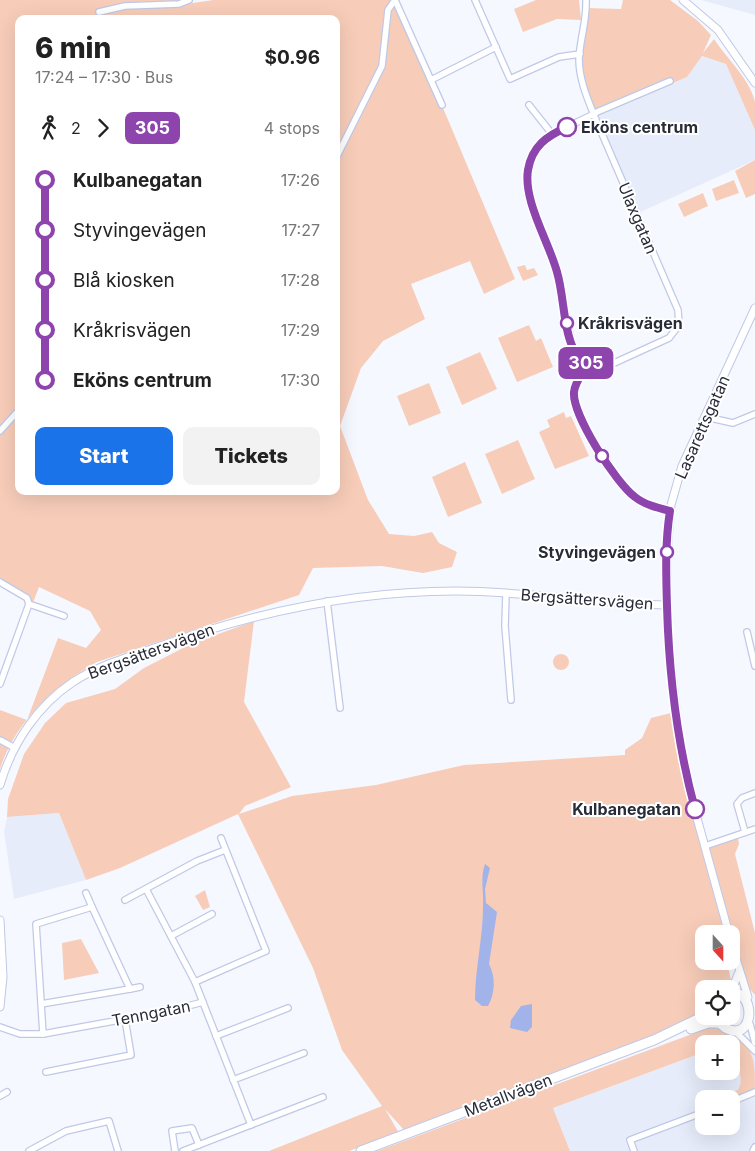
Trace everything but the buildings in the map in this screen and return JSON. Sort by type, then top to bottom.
[{"type":"main road","points":[[724,1025],[728,1029],[741,1030],[752,1020],[754,1009],[751,999]]},
{"type":"main road","name":"Metallvägen","points":[[654,1040],[695,1020]]},
{"type":"main road","name":"Metallvägen","points":[[361,1151],[654,1040],[700,1025]]},
{"type":"street","points":[[99,12],[125,6],[179,4],[189,0]]},
{"type":"street","points":[[395,0],[442,105]]},
{"type":"street","points":[[340,152],[382,66],[388,10],[395,0]]},
{"type":"street","points":[[475,0],[510,78],[565,55],[580,54]]},
{"type":"street","name":"Ulaxgatan","points":[[586,0],[586,17],[580,54],[582,83],[678,310],[679,322],[674,333],[664,341],[612,364],[600,367],[588,364]]},
{"type":"street","points":[[683,0],[718,30],[755,82]]},
{"type":"street","points":[[431,80],[496,47]]},
{"type":"street","points":[[670,81],[552,134],[539,144],[532,156],[527,184],[557,273],[571,344],[578,357],[588,364],[576,384],[574,396],[593,442],[632,496],[646,504],[670,511]]},
{"type":"street","points":[[530,105],[552,134]]},
{"type":"street","name":"Lasarettsgatan","points":[[726,925],[690,793],[678,729],[672,680],[667,605],[667,552],[670,511],[682,466],[755,308]]},
{"type":"street","points":[[0,431],[15,414]]},
{"type":"street","points":[[706,417],[733,423],[755,414]]},
{"type":"street","points":[[0,582],[27,598],[29,604],[0,684]]},
{"type":"street","name":"Bergsättersvägen","points":[[0,785],[15,748],[29,726],[48,704],[73,682],[100,667],[229,623],[326,601],[368,596],[454,591],[667,605]]},
{"type":"street","name":"Bergsättersvägen","points":[[506,593],[505,626],[511,700]]},
{"type":"street","points":[[326,601],[340,708]]},
{"type":"street","points":[[29,604],[64,616]]},
{"type":"street","points":[[747,632],[755,666]]},
{"type":"street","points":[[0,740],[15,748]]},
{"type":"street","points":[[745,832],[737,804],[742,798],[755,793]]},
{"type":"street","points":[[704,846],[755,829]]},
{"type":"street","points":[[195,982],[266,951],[221,838]]},
{"type":"street","points":[[125,900],[197,861],[226,850]]},
{"type":"street","points":[[146,890],[195,982],[203,1002]]},
{"type":"street","points":[[86,893],[130,989]]},
{"type":"street","points":[[43,1034],[36,924],[92,907]]},
{"type":"street","points":[[171,936],[212,914]]},
{"type":"street","points":[[0,920],[3,987],[0,1007]]},
{"type":"street","points":[[738,980],[739,971]]},
{"type":"street","points":[[739,971],[751,999]]},
{"type":"street","points":[[42,1004],[140,987]]},
{"type":"street","name":"Tenngatan","points":[[0,1027],[20,1034],[43,1034],[180,1009],[203,1002],[250,1125]]},
{"type":"street","points":[[216,1036],[288,1008]]},
{"type":"street","points":[[46,1072],[131,1055],[125,1019]]},
{"type":"street","points":[[752,1020],[755,1042]]},
{"type":"street","points":[[735,1031],[755,1051]]},
{"type":"street","points":[[233,1080],[304,1053]]},
{"type":"street","points":[[0,1096],[6,1092]]},
{"type":"street","points":[[740,1098],[755,1092]]},
{"type":"street","points":[[184,1151],[323,1097]]},
{"type":"street","points":[[634,1151],[630,1140],[695,1115]]},
{"type":"street","points":[[29,1151],[66,1131],[109,1121],[118,1151]]},
{"type":"street","points":[[175,1151],[172,1131],[192,1128],[199,1145]]},
{"type":"street","points":[[753,1151],[755,1147]]},
{"type":"shaded area","points":[[0,0],[190,0],[186,4],[213,0],[393,0],[403,17],[446,115],[515,279],[484,294],[470,261],[411,284],[425,319],[383,341],[361,368],[340,426],[368,500],[389,534],[414,536],[432,532],[439,543],[457,552],[452,567],[423,573],[382,566],[313,568],[299,595],[97,662],[66,682],[38,706],[27,719],[58,638],[86,648],[101,630],[90,611],[39,587],[31,608],[26,599],[0,584]]},
{"type":"shaded area","points":[[536,0],[579,0],[581,20],[557,19],[523,32],[514,9]]},
{"type":"shaded area","points":[[623,0],[670,0],[698,21],[711,35],[703,53],[714,39],[748,85],[755,102],[755,130],[726,64],[702,56],[687,77],[594,117],[584,88],[580,63],[587,8],[621,9]]},
{"type":"shaded area","points":[[701,0],[755,0],[755,15]]},
{"type":"shaded area","points":[[702,56],[726,64],[755,130],[755,160],[636,214],[594,117],[687,77]]},
{"type":"shaded area","points":[[755,160],[755,194],[746,198],[735,171]]},
{"type":"shaded area","points":[[734,180],[739,193],[716,201],[712,189]]},
{"type":"shaded area","points":[[703,193],[708,206],[684,217],[678,204]]},
{"type":"shaded area","points":[[525,265],[527,270],[534,268],[538,275],[523,281],[517,267]]},
{"type":"shaded area","points":[[529,325],[536,341],[541,338],[553,367],[517,382],[498,338]]},
{"type":"shaded area","points":[[480,352],[497,389],[462,405],[446,367]]},
{"type":"shaded area","points":[[429,383],[441,413],[409,426],[397,396]]},
{"type":"shaded area","points":[[564,412],[566,418],[571,416],[589,456],[555,469],[539,432],[550,427],[547,420]]},
{"type":"shaded area","points":[[518,440],[535,479],[502,494],[485,454]]},
{"type":"shaded area","points":[[465,462],[482,503],[448,517],[432,477]]},
{"type":"shaded area","points":[[254,621],[244,702],[291,787],[245,806],[239,814],[292,796],[376,785],[464,765],[625,755],[625,750],[642,738],[651,718],[675,712],[705,845],[738,838],[739,844],[735,854],[755,933],[755,995],[747,986],[740,965],[740,925],[727,925],[718,899],[722,925],[695,925],[695,970],[729,970],[731,980],[695,980],[695,1017],[665,1032],[404,1130],[385,1109],[399,1133],[349,1151],[269,1151],[382,1106],[342,1050],[313,968],[238,814],[120,868],[86,880],[59,813],[7,817],[8,799],[24,754],[45,723],[66,703],[115,689],[144,668],[191,644]]},
{"type":"shaded area","points":[[561,654],[569,662],[561,670],[553,662]]},
{"type":"shaded area","points":[[0,710],[27,720],[7,752],[0,769]]},
{"type":"shaded area","points":[[59,813],[86,880],[14,899],[4,832],[7,817]]},
{"type":"shaded area","points":[[205,890],[210,907],[203,910],[195,896]]},
{"type":"shaded area","points":[[81,939],[99,973],[64,980],[62,943]]},
{"type":"shaded area","points":[[711,1027],[730,1035],[695,1035],[695,1055],[553,1108],[570,1151],[377,1151]]},
{"type":"shaded area","points":[[755,1037],[755,1151],[570,1151],[553,1108],[695,1055],[695,1080],[740,1080],[740,1041]]},
{"type":"shaded area","points":[[740,1041],[751,1055],[755,1070],[755,1090],[740,1096],[740,1090],[738,1090],[741,1080]]},
{"type":"water","points":[[485,864],[490,868],[485,889],[486,903],[497,912],[489,964],[494,980],[493,991],[488,1006],[482,1006],[475,1000],[483,918],[482,879]]},
{"type":"water","points":[[532,1004],[532,1027],[527,1032],[510,1028],[511,1020],[521,1006]]},
{"type":"bus line","name":"305","points":[[567,127],[547,137],[539,144],[529,166],[528,190],[557,273],[571,344],[578,357],[588,364],[574,388],[574,399],[580,415],[597,449],[632,496],[646,504],[670,511],[667,552],[668,637],[679,736],[695,809]]},
{"type":"place","name":"Eköns centrum","points":[[567,127]]},
{"type":"place","name":"Kråkrisvägen","points":[[567,323]]},
{"type":"place","name":"Styvingevägen","points":[[667,552]]},
{"type":"place","name":"Kulbanegatan","points":[[695,809]]}]
